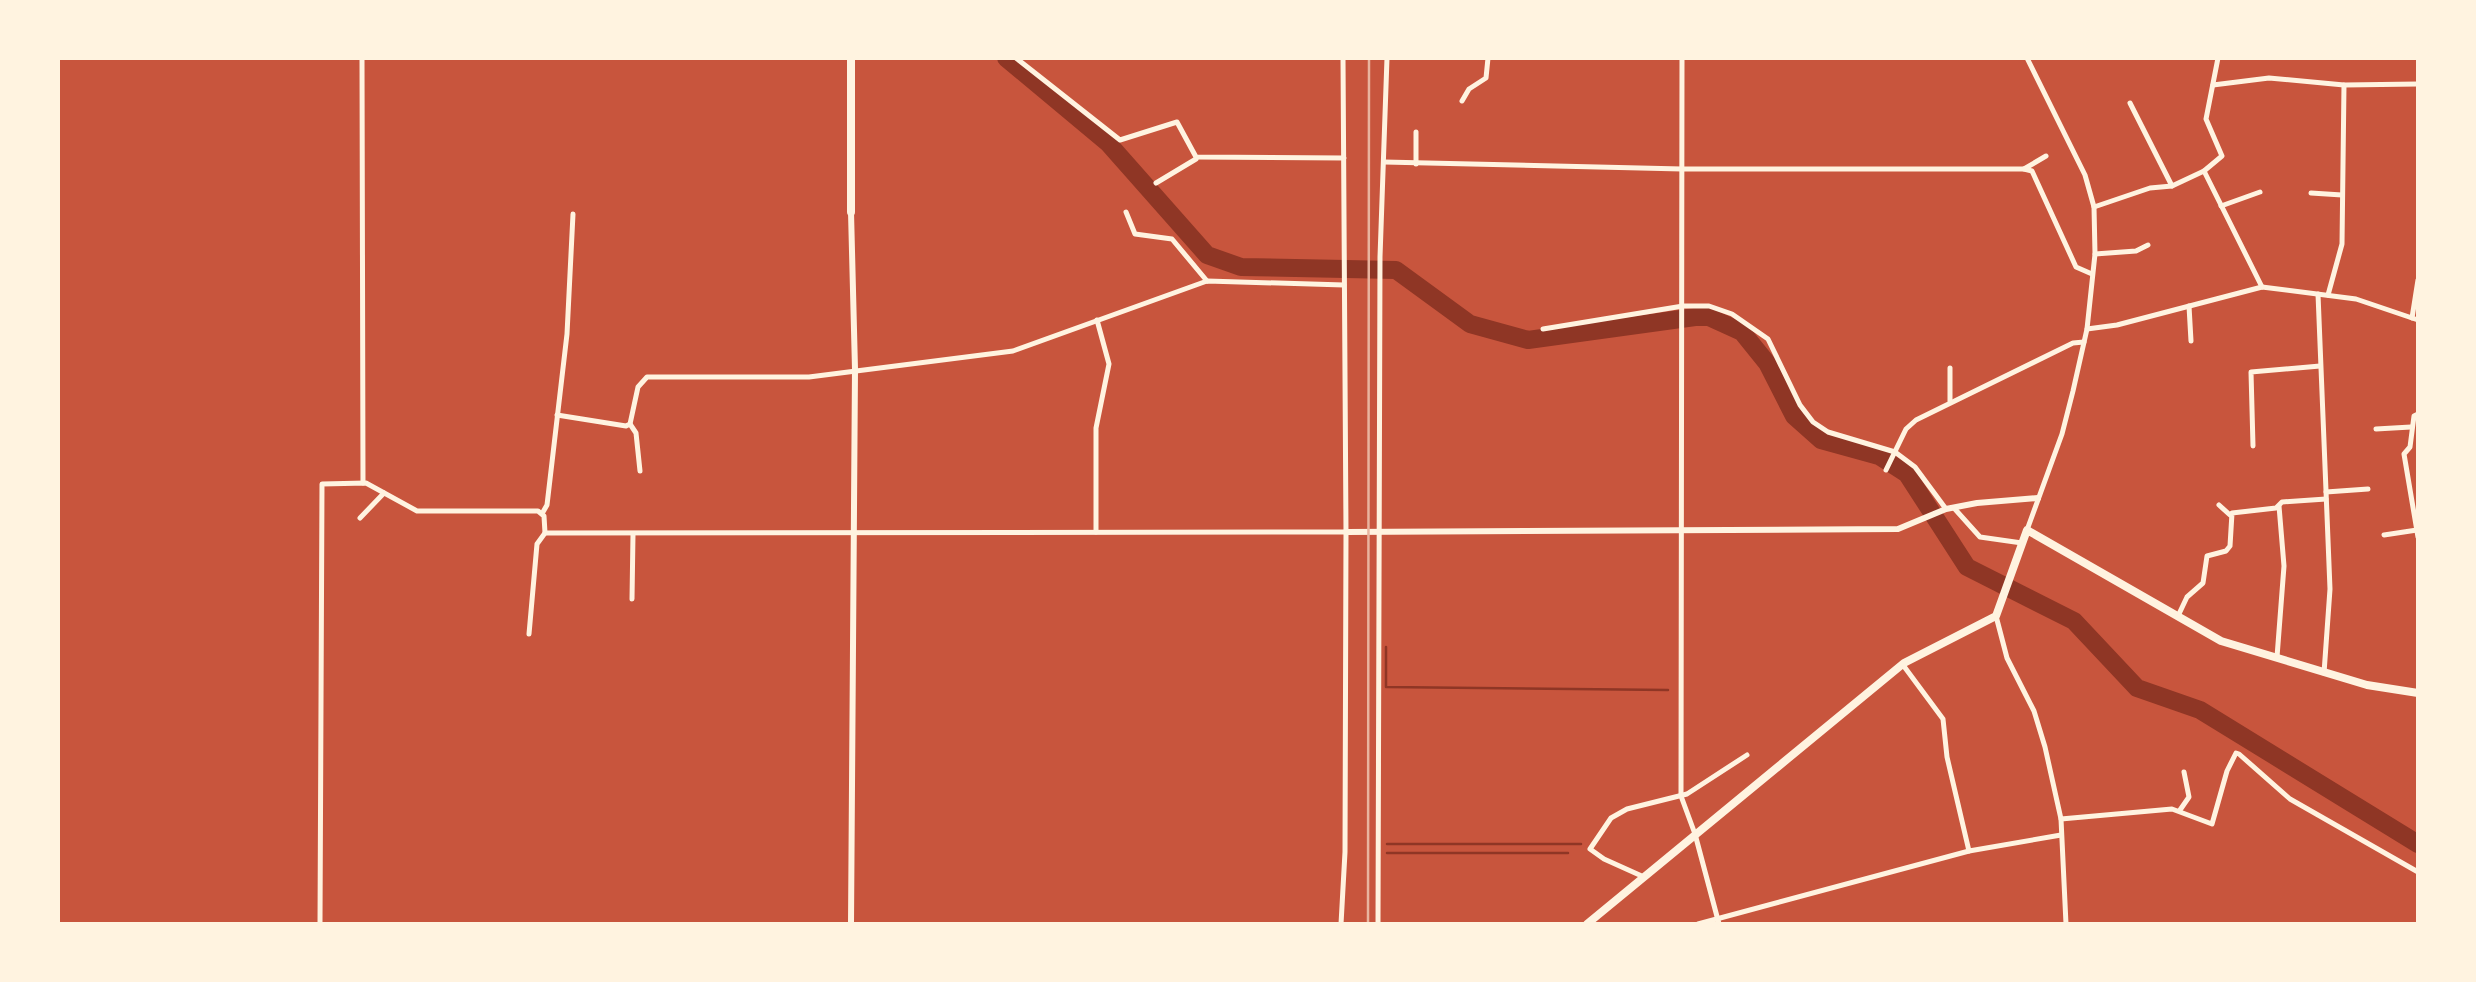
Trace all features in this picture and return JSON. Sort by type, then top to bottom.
[{"type":"main road","points":[[851,58],[851,212]]},
{"type":"main road","points":[[1586,924],[1903,664],[1996,616],[2027,530],[2221,641],[2367,685],[2418,693]]},
{"type":"street","points":[[362,58],[363,483]]},
{"type":"street","points":[[1016,58],[1120,140],[1180,123],[1196,158]]},
{"type":"street","points":[[1341,924],[1345,852],[1346,532],[1343,58]]},
{"type":"street","points":[[1378,924],[1380,257],[1388,58]]},
{"type":"street","points":[[1462,101],[1469,89],[1486,78],[1488,58]]},
{"type":"street","points":[[1682,58],[1681,796],[1696,834],[1718,922]]},
{"type":"street","points":[[2026,58],[2085,175],[2094,207],[2095,254],[2087,329],[2062,434],[2027,530]]},
{"type":"street","points":[[2094,207],[2150,188],[2172,186],[2204,172],[2222,156],[2206,119],[2218,58]]},
{"type":"street","points":[[2213,85],[2269,78],[2418,84]]},
{"type":"street","points":[[2328,295],[2342,244],[2344,84]]},
{"type":"street","points":[[2130,104],[2172,186]]},
{"type":"street","points":[[1416,132],[1416,164]]},
{"type":"street","points":[[2024,168],[2046,156]]},
{"type":"street","points":[[1156,184],[1196,158],[1344,158]]},
{"type":"street","points":[[1384,162],[1682,169],[2024,168],[2032,170],[2076,267],[2092,274]]},
{"type":"street","points":[[2204,172],[2262,288]]},
{"type":"street","points":[[2220,206],[2260,192]]},
{"type":"street","points":[[2311,193],[2342,194]]},
{"type":"street","points":[[851,212],[855,370],[852,924]]},
{"type":"street","points":[[1126,212],[1135,234],[1172,239],[1205,279]]},
{"type":"street","points":[[529,634],[537,544],[546,533],[543,512],[547,505],[567,334],[573,214]]},
{"type":"street","points":[[2095,254],[2136,251],[2148,245]]},
{"type":"street","points":[[640,471],[636,433],[630,424],[638,387],[648,378],[810,378],[1019,350],[1205,279],[1344,284]]},
{"type":"street","points":[[2087,329],[2262,288],[2356,299],[2415,319],[2418,280]]},
{"type":"street","points":[[2318,294],[2330,588],[2324,673]]},
{"type":"street","points":[[1543,329],[1709,306],[1751,324],[1768,339],[1800,405],[1813,422],[1828,432],[1894,453],[1915,467],[1948,508],[1980,537],[2022,543]]},
{"type":"street","points":[[2190,306],[2191,341]]},
{"type":"street","points":[[1096,532],[1096,428],[1108,364],[1097,320]]},
{"type":"street","points":[[1887,469],[1906,429],[1916,420],[2084,342]]},
{"type":"street","points":[[2253,446],[2251,372],[2320,366]]},
{"type":"street","points":[[1950,368],[1950,402]]},
{"type":"street","points":[[2418,414],[2414,416],[2410,446],[2404,454],[2418,537]]},
{"type":"street","points":[[557,415],[621,426],[630,424]]},
{"type":"street","points":[[2376,430],[2411,427]]},
{"type":"street","points":[[320,924],[322,484],[363,483],[417,511],[543,512]]},
{"type":"street","points":[[2219,506],[2230,515],[2279,506],[2282,502],[2368,489]]},
{"type":"street","points":[[360,518],[384,493]]},
{"type":"street","points":[[546,533],[1898,529],[1948,508],[2038,498]]},
{"type":"street","points":[[2277,658],[2284,566],[2279,506]]},
{"type":"street","points":[[2178,616],[2187,597],[2203,584],[2207,556],[2230,546],[2230,515]]},
{"type":"street","points":[[2384,535],[2417,530]]},
{"type":"street","points":[[632,599],[633,534]]},
{"type":"street","points":[[1996,616],[2007,658],[2040,729],[2061,820],[2066,924]]},
{"type":"street","points":[[1903,664],[1943,719],[1947,757],[1970,851]]},
{"type":"street","points":[[2061,820],[2172,809],[2212,824],[2227,770],[2239,754],[2290,799],[2418,872]]},
{"type":"street","points":[[1644,876],[1590,849],[1612,818],[1627,809],[1681,796],[1747,755]]},
{"type":"street","points":[[2180,811],[2189,798],[2184,772]]},
{"type":"street","points":[[1698,924],[1718,922],[1970,851],[2061,835]]},
{"type":"waterway","points":[[1006,58],[1108,143],[1207,255],[1241,267],[1396,270],[1470,324],[1528,340],[1695,317],[1709,317],[1742,332],[1767,363],[1794,416],[1821,440],[1879,456],[1907,474],[1967,567],[2074,621],[2137,688],[2200,710],[2418,844]]},
{"type":"waterway","points":[[1386,647],[1386,687],[1668,690]]},
{"type":"waterway","points":[[1387,844],[1581,844]]},
{"type":"waterway","points":[[1387,853],[1568,853]]},
{"type":"railway","points":[[1368,924],[1369,58]]}]
